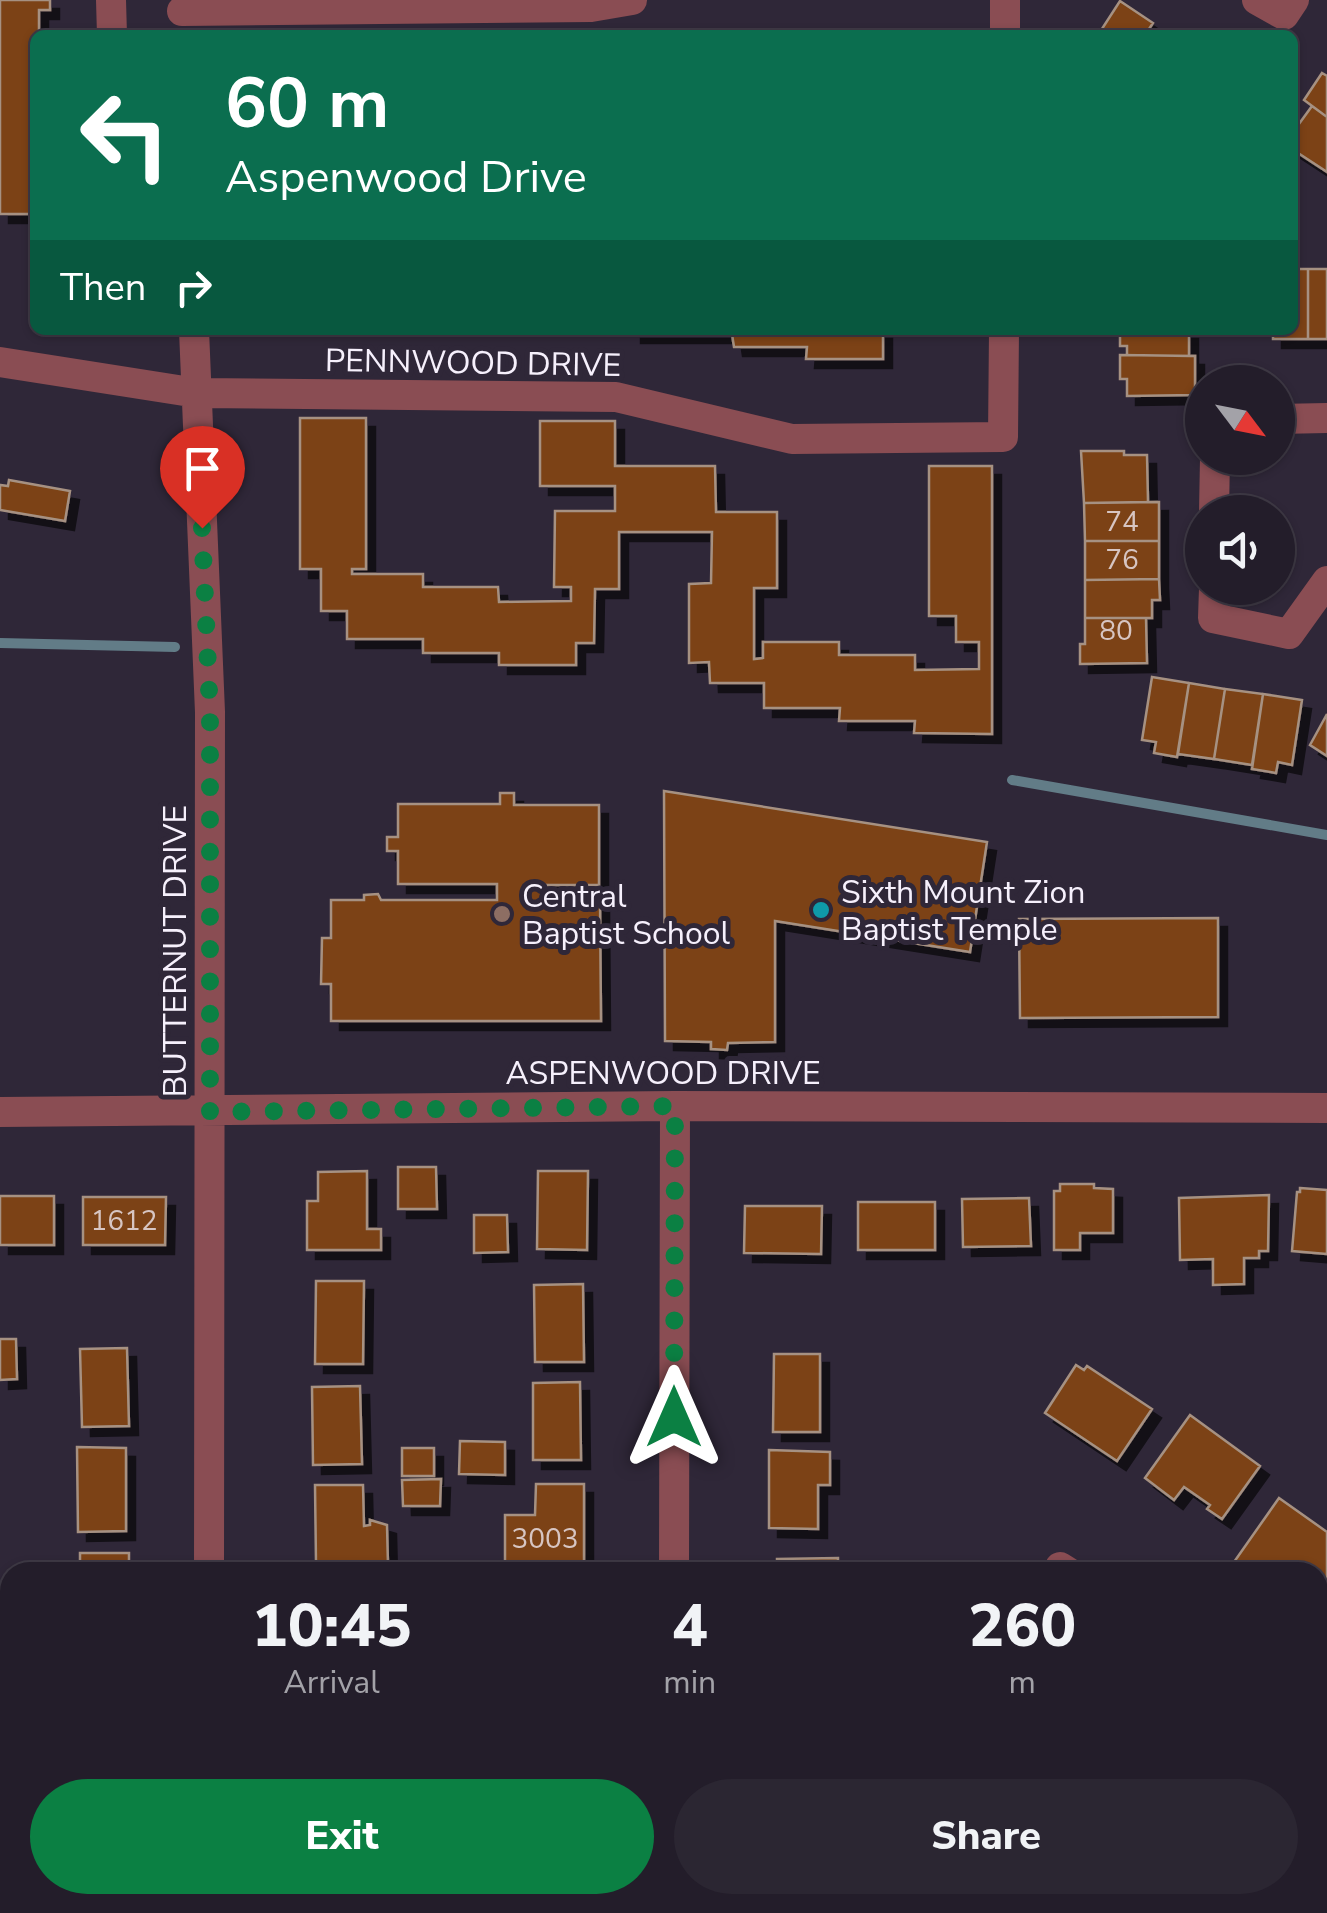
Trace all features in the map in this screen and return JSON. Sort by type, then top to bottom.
[{"type":"street","points":[[111,0],[112,30]]},
{"type":"street","points":[[182,15],[591,7],[632,0]]},
{"type":"street","points":[[1005,0],[1005,30]]},
{"type":"street","points":[[1257,0],[1284,15],[1294,0]]},
{"type":"street","name":"BUTTERNUT DRIVE","points":[[194,335],[210,712],[209,1562]]},
{"type":"street","name":"PENNWOOD DRIVE","points":[[0,362],[197,394],[616,396],[792,439],[1003,436],[1004,335]]},
{"type":"street","points":[[1295,419],[1327,418]]},
{"type":"street","points":[[1213,605],[1213,618],[1289,634],[1327,581]]},
{"type":"street","points":[[674,1562],[675,1106]]},
{"type":"street","name":"ASPENWOOD DRIVE","points":[[0,1112],[675,1106],[1327,1108]]},
{"type":"building","points":[[0,0],[50,0],[50,10],[39,10],[39,30],[30,30],[30,214],[0,214]]},
{"type":"building","points":[[1120,1],[1153,23],[1148,30],[1101,30]]},
{"type":"building","points":[[1322,73],[1327,76],[1327,117],[1304,100]]},
{"type":"building","points":[[1312,106],[1327,117],[1327,172],[1298,153],[1298,125]]},
{"type":"building","points":[[1298,269],[1308,269],[1308,339],[1273,339],[1273,335],[1298,335]]},
{"type":"building","points":[[1308,269],[1327,269],[1327,339],[1308,339]]},
{"type":"building","points":[[732,335],[883,335],[883,359],[806,359],[807,347],[734,347]]},
{"type":"building","points":[[1120,335],[1189,335],[1189,356],[1127,355],[1127,346],[1120,346]]},
{"type":"building","points":[[1120,355],[1195,356],[1195,365],[1185,365],[1185,395],[1127,396],[1127,379],[1120,379]]},
{"type":"building","points":[[300,418],[366,418],[366,569],[352,569],[352,574],[423,574],[423,587],[498,587],[499,602],[571,601],[571,587],[554,587],[555,511],[615,511],[615,486],[540,486],[540,421],[615,421],[615,466],[715,466],[716,512],[777,512],[777,588],[754,588],[754,659],[763,658],[763,642],[839,642],[839,655],[915,655],[915,670],[979,669],[979,642],[956,642],[956,616],[929,616],[929,466],[992,466],[992,734],[914,733],[915,721],[839,721],[840,708],[764,708],[764,683],[710,683],[709,662],[689,663],[689,584],[711,583],[712,532],[619,532],[619,589],[595,589],[594,643],[576,643],[576,665],[499,665],[499,653],[423,653],[423,639],[347,639],[347,611],[321,611],[321,569],[300,569]]},
{"type":"building","points":[[1081,451],[1147,455],[1148,502],[1084,503]]},
{"type":"building","points":[[9,480],[70,491],[65,521],[0,510],[0,485],[8,486]]},
{"type":"building","points":[[1159,502],[1159,541],[1085,541],[1084,503]]},
{"type":"building","points":[[1085,541],[1159,541],[1159,579],[1085,580]]},
{"type":"building","points":[[1159,579],[1160,600],[1152,600],[1152,618],[1085,618],[1085,580]]},
{"type":"building","points":[[1085,618],[1146,618],[1147,663],[1080,664]]},
{"type":"building","points":[[1152,677],[1189,683],[1177,757],[1154,753],[1156,742],[1142,740]]},
{"type":"building","points":[[1189,683],[1225,689],[1214,759],[1178,754]]},
{"type":"building","points":[[1225,689],[1263,694],[1252,765],[1214,759]]},
{"type":"building","points":[[1263,694],[1302,700],[1292,765],[1278,762],[1276,773],[1252,769]]},
{"type":"building","points":[[1327,714],[1327,756],[1310,745]]},
{"type":"building","name":"Sixth Mount Zion Baptist Temple","points":[[664,791],[987,842],[970,952],[775,921],[775,1042],[728,1043],[727,1050],[711,1049],[711,1042],[665,1041]]},
{"type":"building","points":[[500,793],[514,793],[514,805],[599,805],[599,885],[545,885],[545,900],[600,900],[601,1021],[331,1021],[331,984],[321,984],[322,938],[331,938],[331,900],[364,900],[364,895],[378,894],[381,900],[497,900],[497,884],[398,884],[398,851],[387,851],[387,837],[398,837],[398,804],[500,804]]},
{"type":"building","points":[[1218,918],[1218,1017],[1020,1018],[1019,919]]},
{"type":"building","points":[[398,1167],[436,1167],[437,1209],[398,1209]]},
{"type":"building","points":[[367,1171],[367,1229],[381,1229],[381,1250],[307,1250],[307,1201],[318,1201],[318,1172]]},
{"type":"building","points":[[538,1171],[588,1171],[587,1250],[537,1249]]},
{"type":"building","points":[[1060,1184],[1094,1184],[1094,1188],[1113,1189],[1113,1233],[1080,1233],[1080,1250],[1054,1250],[1054,1191],[1060,1191]]},
{"type":"building","points":[[1300,1188],[1327,1190],[1327,1254],[1292,1251]]},
{"type":"building","points":[[1269,1195],[1268,1251],[1259,1251],[1259,1258],[1244,1258],[1244,1284],[1213,1285],[1213,1259],[1180,1260],[1179,1198]]},
{"type":"building","points":[[0,1196],[54,1196],[54,1245],[0,1245]]},
{"type":"building","points":[[83,1197],[166,1197],[165,1245],[83,1245]]},
{"type":"building","points":[[1029,1198],[1031,1246],[963,1247],[962,1199]]},
{"type":"building","points":[[858,1202],[935,1202],[935,1250],[858,1250]]},
{"type":"building","points":[[745,1206],[822,1206],[821,1254],[744,1253]]},
{"type":"building","points":[[474,1215],[507,1215],[508,1252],[474,1253]]},
{"type":"building","points":[[316,1281],[364,1281],[363,1364],[315,1364]]},
{"type":"building","points":[[583,1284],[584,1362],[535,1362],[534,1285]]},
{"type":"building","points":[[0,1339],[16,1339],[17,1379],[0,1380]]},
{"type":"building","points":[[127,1348],[129,1426],[82,1427],[80,1349]]},
{"type":"building","points":[[774,1354],[820,1354],[820,1432],[773,1432]]},
{"type":"building","points":[[1076,1365],[1084,1370],[1087,1366],[1152,1409],[1117,1461],[1045,1413]]},
{"type":"building","points":[[580,1382],[581,1460],[533,1460],[533,1383]]},
{"type":"building","points":[[360,1386],[362,1464],[313,1465],[312,1387]]},
{"type":"building","points":[[1190,1415],[1260,1466],[1222,1519],[1184,1487],[1174,1500],[1145,1478]]},
{"type":"building","points":[[460,1441],[505,1442],[505,1475],[459,1474]]},
{"type":"building","points":[[77,1447],[126,1448],[126,1531],[78,1532]]},
{"type":"building","points":[[402,1448],[434,1448],[434,1476],[402,1476]]},
{"type":"building","points":[[769,1450],[830,1452],[830,1485],[818,1485],[818,1529],[769,1528]]},
{"type":"building","points":[[441,1479],[440,1506],[403,1506],[402,1480]]},
{"type":"building","points":[[536,1484],[584,1484],[584,1562],[505,1562],[505,1515],[535,1515]]},
{"type":"building","points":[[315,1485],[363,1485],[364,1526],[370,1525],[370,1520],[387,1525],[388,1562],[316,1562]]},
{"type":"building","points":[[1279,1498],[1327,1532],[1327,1562],[1234,1562]]},
{"type":"building","points":[[80,1553],[129,1553],[129,1562],[80,1562]]},
{"type":"building","points":[[838,1558],[838,1562],[777,1562]]},
{"type":"waterway","points":[[0,643],[175,647]]},
{"type":"waterway","points":[[1012,780],[1327,835]]},
{"type":"place","name":"Sixth Mount Zion Baptist Temple","points":[[821,910]]},
{"type":"place","name":"Central Baptist School","points":[[502,914]]},
{"type":"route","points":[[202,528],[210,712],[210,1112],[675,1106],[674,1417]]}]
